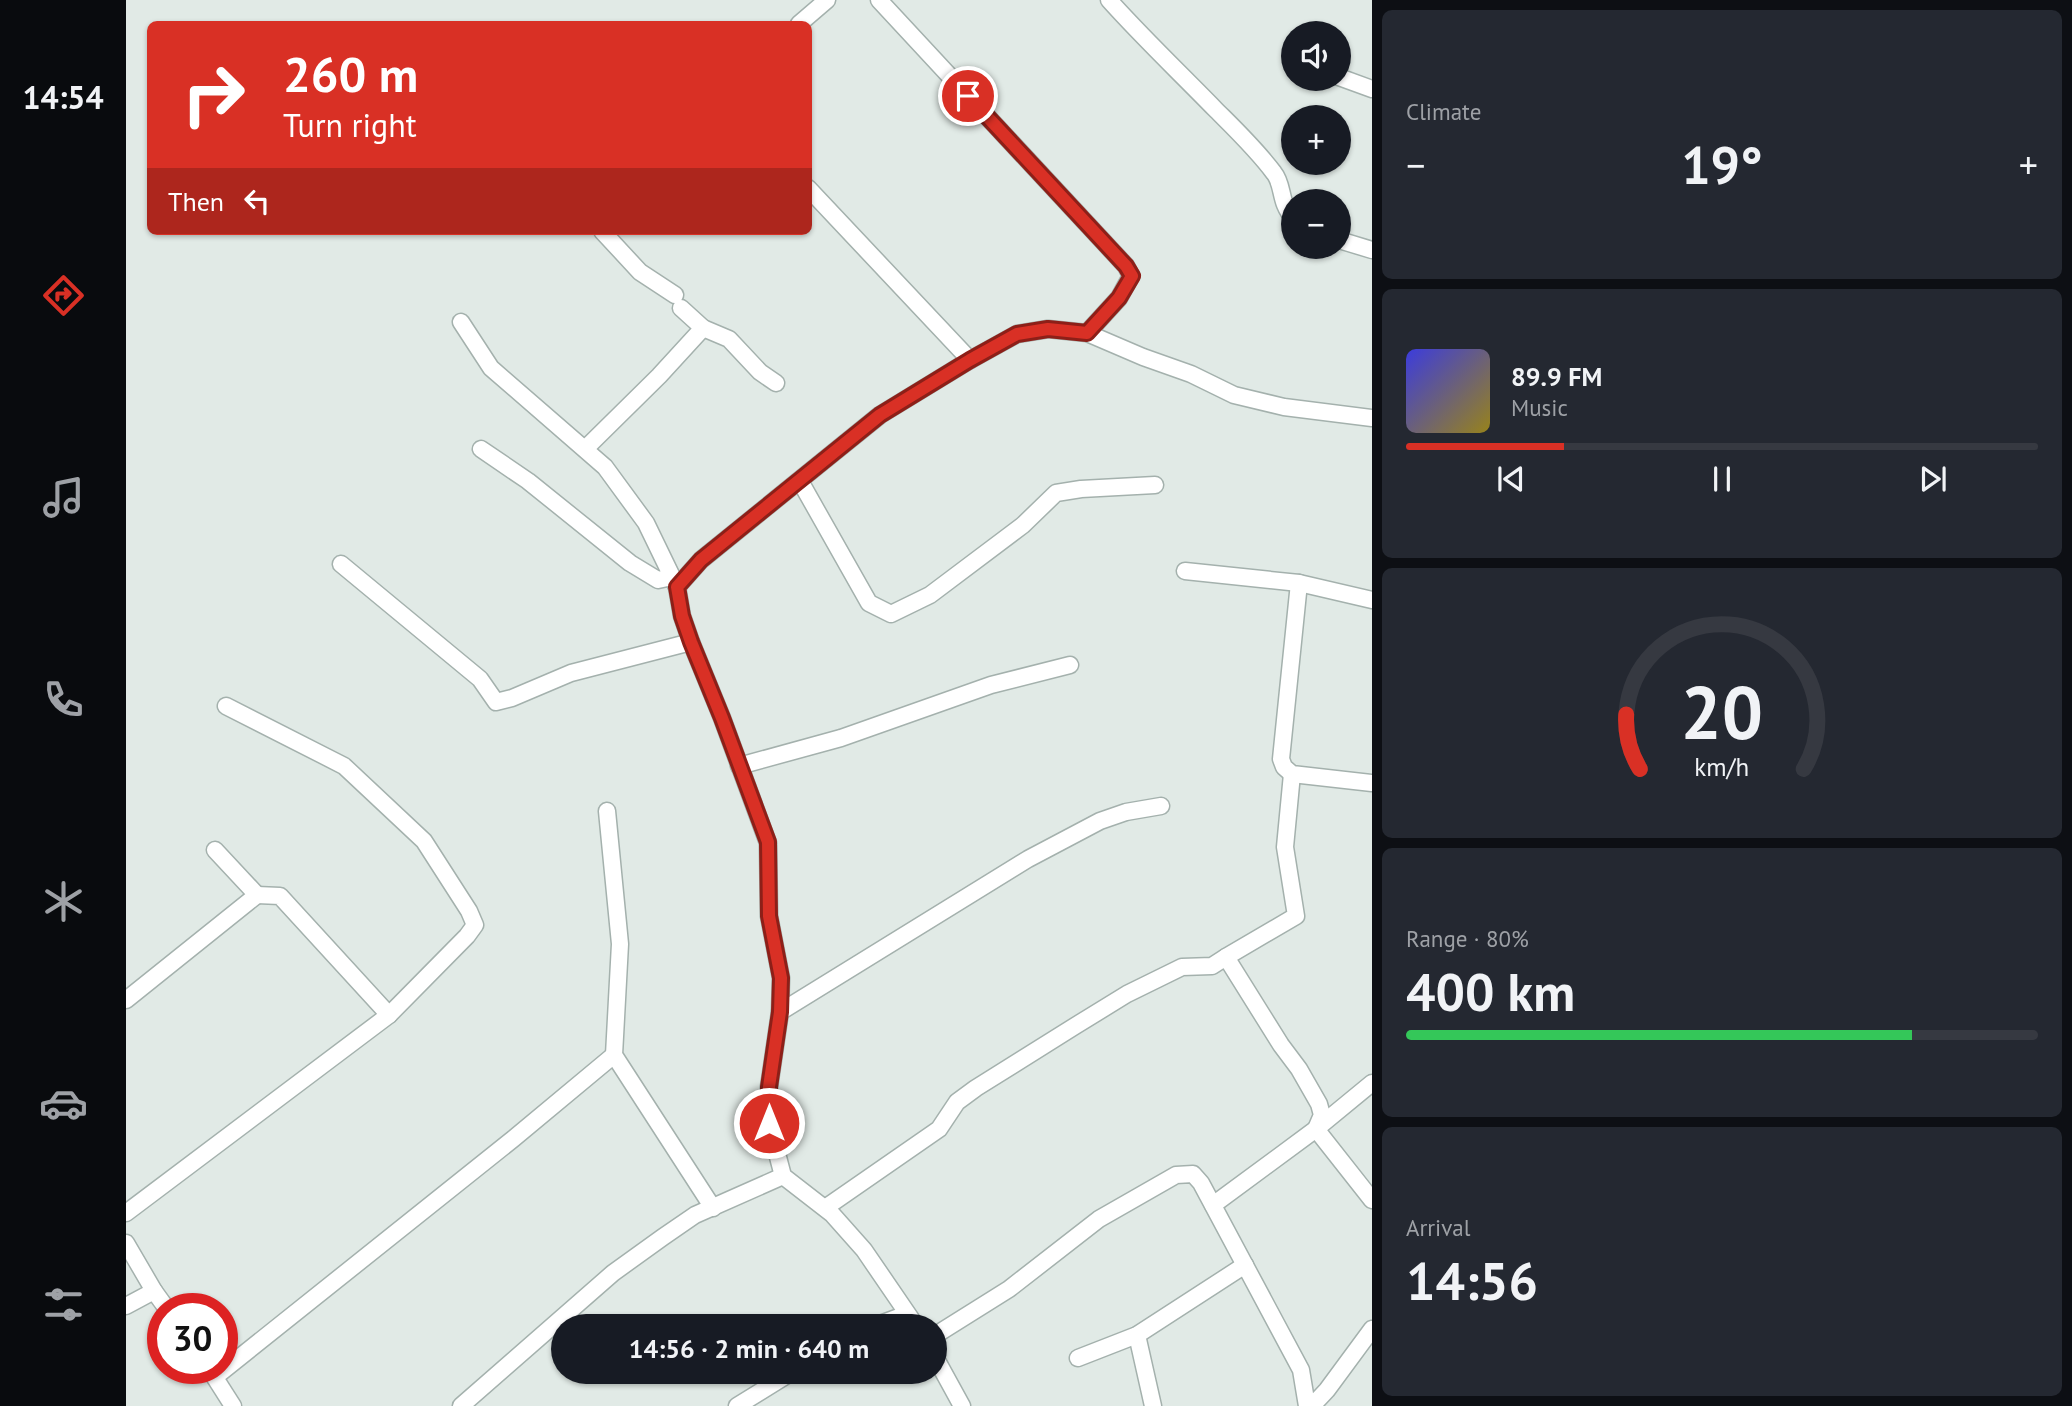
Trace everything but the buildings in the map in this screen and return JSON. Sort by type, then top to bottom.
[{"type":"street","points":[[802,21],[827,0]]},
{"type":"street","points":[[878,0],[1126,266],[1132,276],[1119,298],[1087,333]]},
{"type":"street","points":[[1109,0],[1241,135],[1277,176],[1281,194]]},
{"type":"street","points":[[1351,81],[1372,89]]},
{"type":"street","points":[[812,192],[970,360]]},
{"type":"street","points":[[606,235],[640,272],[678,301],[703,328],[729,339],[760,372],[776,383]]},
{"type":"street","points":[[1351,244],[1372,250]]},
{"type":"street","points":[[461,322],[491,368],[605,467],[646,523],[675,582],[691,642],[768,842],[769,916],[781,978],[780,1012],[769,1087],[769,1123],[783,1176],[825,1208],[864,1250],[908,1314]]},
{"type":"street","points":[[585,449],[703,328]]},
{"type":"street","points":[[481,449],[528,481],[630,563],[658,580],[675,582],[880,415],[1017,334],[1048,329],[1087,333],[1234,394],[1284,407],[1372,418]]},
{"type":"street","points":[[800,481],[869,603],[891,614],[930,595],[1023,524],[1056,493],[1155,485]]},
{"type":"street","points":[[341,564],[480,679],[496,702],[571,673],[691,642]]},
{"type":"street","points":[[1185,571],[1300,583],[1372,600]]},
{"type":"street","points":[[1300,583],[1281,759],[1284,767],[1292,774],[1372,783]]},
{"type":"street","points":[[739,766],[841,738],[991,685],[1070,665]]},
{"type":"street","points":[[126,1213],[389,1014],[475,925],[469,911],[424,841],[344,766],[226,706]]},
{"type":"street","points":[[825,1208],[939,1129],[957,1102],[1127,994],[1182,967],[1212,965],[1296,916],[1285,847],[1292,774]]},
{"type":"street","points":[[780,1012],[1028,859],[1100,821],[1126,812],[1161,806]]},
{"type":"street","points":[[607,811],[620,944],[614,1055],[713,1208]]},
{"type":"street","points":[[215,850],[257,895]]},
{"type":"street","points":[[126,1000],[257,895],[280,896],[389,1014]]},
{"type":"street","points":[[1226,957],[1320,1104],[1322,1115],[1316,1129]]},
{"type":"street","points":[[238,1353],[513,1139],[614,1055]]},
{"type":"street","points":[[1213,1205],[1316,1129],[1372,1083]]},
{"type":"street","points":[[1316,1129],[1372,1200]]},
{"type":"street","points":[[947,1328],[1009,1289],[1099,1219],[1176,1175],[1193,1174],[1213,1205],[1301,1370],[1307,1406]]},
{"type":"street","points":[[461,1406],[613,1273],[695,1215],[783,1176]]},
{"type":"street","points":[[126,1243],[154,1291],[126,1306]]},
{"type":"street","points":[[1078,1358],[1138,1335],[1245,1265]]},
{"type":"street","points":[[1312,1406],[1327,1391],[1372,1329]]},
{"type":"street","points":[[1138,1335],[1153,1406]]},
{"type":"street","points":[[947,1379],[962,1406]]},
{"type":"street","points":[[219,1384],[233,1406]]},
{"type":"street","points":[[737,1406],[773,1384]]},
{"type":"route","points":[[769,1123],[769,1087],[777,1040],[781,978],[769,916],[768,842],[691,642],[682,616],[677,587],[701,560],[731,534],[880,415],[1017,334],[1048,329],[1087,333],[1119,298],[1132,276],[1126,266],[968,96]]}]
